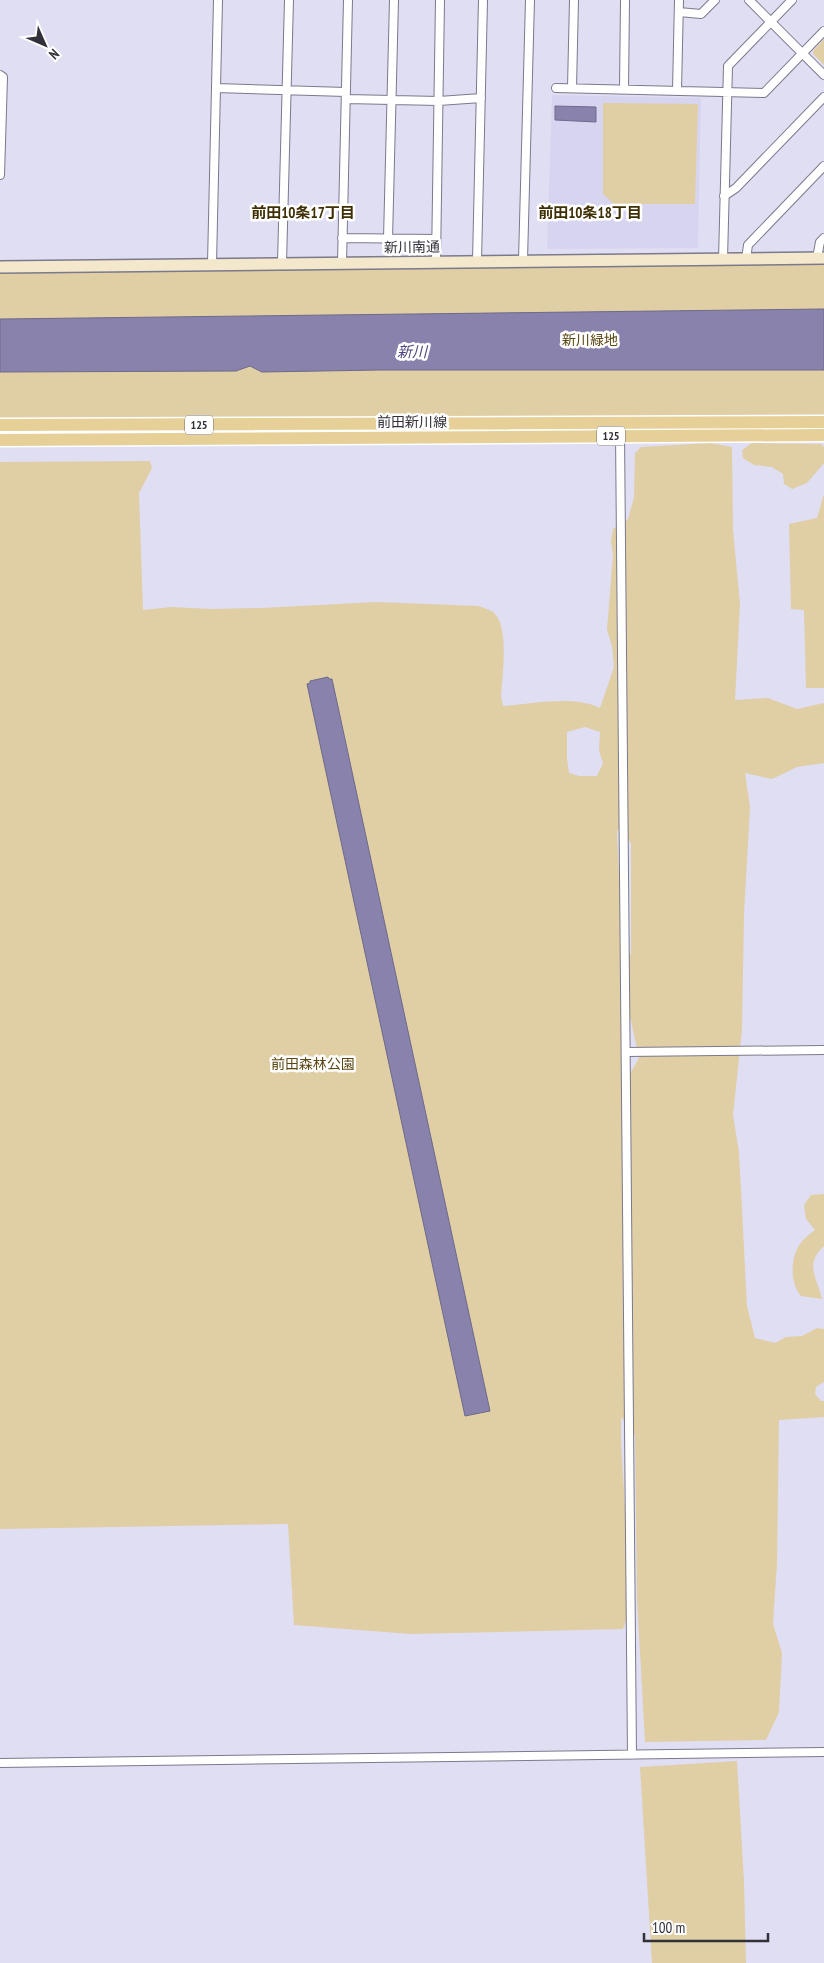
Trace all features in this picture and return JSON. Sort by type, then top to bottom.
[{"type":"main road","name":"前田新川線","points":[[0,440],[620,430],[824,422]]},
{"type":"main road","name":"前田新川線","points":[[0,425],[620,430],[824,435]]},
{"type":"street","points":[[212,264],[218,0]]},
{"type":"street","points":[[282,263],[289,0]]},
{"type":"street","points":[[342,263],[348,0]]},
{"type":"street","points":[[388,239],[394,0]]},
{"type":"street","points":[[436,261],[440,0]]},
{"type":"street","points":[[477,261],[483,0]]},
{"type":"street","points":[[523,260],[530,0]]},
{"type":"street","points":[[572,88],[574,0]]},
{"type":"street","points":[[624,89],[626,0]]},
{"type":"street","points":[[678,90],[679,0]]},
{"type":"street","points":[[679,12],[701,14],[716,0]]},
{"type":"street","points":[[749,0],[824,75]]},
{"type":"street","points":[[723,260],[728,66],[792,0]]},
{"type":"street","points":[[556,88],[764,93],[824,31]]},
{"type":"street","points":[[0,75],[3,77],[0,174]]},
{"type":"street","points":[[216,88],[346,95],[392,100],[439,101],[481,98]]},
{"type":"street","points":[[724,196],[736,188],[824,97]]},
{"type":"street","points":[[746,259],[748,245],[824,166]]},
{"type":"street","points":[[342,238],[436,240]]},
{"type":"street","points":[[820,258],[820,242],[824,238]]},
{"type":"street","name":"新川南通","points":[[0,267],[820,258]]},
{"type":"street","points":[[620,430],[632,1755]]},
{"type":"street","points":[[626,1052],[824,1050]]},
{"type":"street","points":[[0,1763],[824,1752]]},
{"type":"shaded area","points":[[552,95],[701,98],[698,248],[547,249]]},
{"type":"green space","points":[[824,39],[824,65],[813,54],[813,51]]},
{"type":"green space","points":[[603,103],[698,104],[695,204],[614,204],[603,194]]},
{"type":"green space","name":"新川緑地","points":[[824,264],[824,416],[0,419],[0,271]]},
{"type":"green space","name":"前田森林公園","points":[[711,443],[732,447],[733,530],[740,604],[735,700],[768,698],[797,709],[824,703],[824,763],[797,767],[772,779],[745,773],[750,807],[744,913],[742,1030],[733,1115],[739,1152],[747,1306],[755,1338],[775,1343],[786,1337],[802,1336],[817,1328],[824,1329],[824,1382],[816,1387],[815,1394],[821,1401],[824,1401],[824,1417],[779,1420],[777,1563],[773,1624],[782,1653],[779,1712],[766,1740],[645,1742],[637,1599],[635,1435],[621,1417],[631,1608],[623,1629],[411,1634],[294,1625],[288,1524],[0,1529],[0,462],[150,461],[152,468],[139,493],[143,610],[171,607],[211,609],[262,608],[377,602],[478,606],[493,612],[502,628],[504,652],[501,697],[503,706],[565,701],[589,704],[600,708],[614,667],[612,646],[607,630],[613,555],[611,541],[613,529],[628,519],[634,497],[635,453],[641,447]],"holes":[[[585,727],[600,732],[599,751],[603,763],[597,776],[579,776],[569,773],[567,732]],[[621,824],[631,844],[631,955],[622,945],[617,832]],[[630,1016],[639,1058],[631,1072],[629,1085],[624,1021]]]},
{"type":"green space","points":[[752,443],[821,444],[824,447],[824,463],[807,483],[792,489],[784,484],[783,474],[772,467],[754,465],[743,458],[742,450]]},
{"type":"green space","points":[[824,494],[824,688],[806,688],[804,610],[791,609],[789,524],[817,518]]},
{"type":"green space","points":[[824,1194],[824,1246],[818,1253],[813,1265],[822,1299],[801,1296],[797,1291],[793,1278],[793,1263],[800,1244],[815,1230],[806,1219],[804,1205],[811,1195]]},
{"type":"green space","points":[[737,1761],[744,1881],[746,1963],[652,1963],[640,1767]]},
{"type":"water","points":[[555,106],[596,107],[596,122],[555,120]]},
{"type":"water","name":"新川","points":[[824,309],[824,370],[380,370],[262,372],[250,366],[236,371],[0,372],[0,319]]},
{"type":"water","points":[[328,677],[332,679],[490,1411],[465,1416],[307,684],[310,681]]},
{"type":"district","name":"前田10条17丁目","points":[[303,213]]},
{"type":"district","name":"前田10条18丁目","points":[[590,213]]}]
